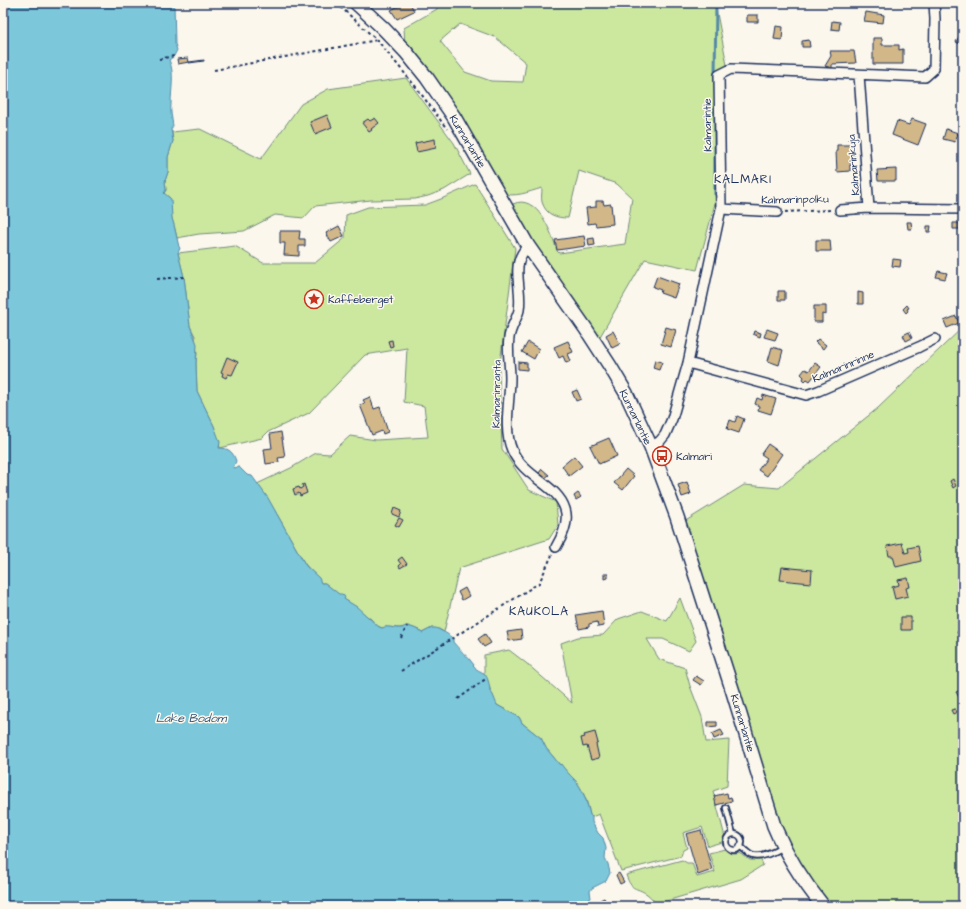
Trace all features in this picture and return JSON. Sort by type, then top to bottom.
[{"type":"main road","name":"Kunnarlantie","points":[[356,3],[406,52],[427,78],[454,117],[528,246],[574,311],[610,366],[629,401],[651,447],[690,554],[774,826],[796,871],[823,906]]},
{"type":"street","name":"Kalmarintie","points":[[651,447],[660,441],[665,435],[672,419],[688,363],[721,209],[719,75],[731,69],[925,77],[934,69],[934,3]]},
{"type":"street","name":"Kalmarinkuja","points":[[859,75],[869,208],[963,209]]},
{"type":"street","name":"Kalmarinpolku","points":[[840,210],[869,208]]},
{"type":"street","name":"Kalmarinpolku","points":[[721,209],[777,212]]},
{"type":"street","name":"Kalmarinranta","points":[[528,246],[522,251],[518,261],[519,310],[509,337],[510,378],[508,433],[511,448],[517,461],[526,471],[557,494],[563,502],[566,512],[565,523],[561,539],[556,547]]},
{"type":"street","name":"Kalmarinrinne","points":[[688,363],[806,394],[818,391],[935,339]]},
{"type":"lane","points":[[726,808],[733,834]]},
{"type":"lane","points":[[733,834],[738,835],[741,839],[740,846],[733,849],[727,844],[728,837],[733,834]]},
{"type":"lane","points":[[740,846],[751,855],[757,857],[776,851],[783,847]]},
{"type":"path","points":[[336,3],[377,40],[416,87],[449,132]]},
{"type":"path","points":[[214,70],[377,40]]},
{"type":"path","points":[[159,59],[174,56]]},
{"type":"path","name":"Kalmarinpolku","points":[[777,212],[840,210]]},
{"type":"path","points":[[157,279],[184,277]]},
{"type":"path","points":[[401,671],[539,583],[556,547]]},
{"type":"path","points":[[401,638],[407,626]]},
{"type":"path","points":[[458,699],[487,678]]},
{"type":"green space","points":[[439,3],[715,3],[727,65],[714,78],[717,196],[697,270],[645,259],[598,340],[511,211],[513,204],[522,202],[529,204],[536,209],[547,225],[559,253],[625,244],[632,198],[617,184],[579,171],[568,218],[552,215],[546,210],[542,202],[542,188],[516,195],[501,193],[405,46],[404,28],[437,9]],"holes":[[[460,24],[495,37],[526,63],[523,82],[491,81],[465,72],[440,41]]]},
{"type":"green space","points":[[406,78],[454,143],[470,174],[444,190],[415,199],[371,200],[315,206],[304,218],[275,215],[244,231],[199,234],[177,238],[172,219],[169,197],[164,193],[166,190],[165,181],[168,172],[168,157],[173,141],[172,132],[200,129],[261,159],[301,104],[328,89]]},
{"type":"green space","points":[[475,184],[515,248],[499,371],[502,449],[529,490],[556,502],[558,525],[549,539],[459,568],[444,632],[439,629],[432,628],[422,633],[419,630],[408,626],[400,628],[382,628],[376,625],[371,619],[325,583],[321,583],[305,564],[276,513],[257,484],[291,468],[316,453],[330,454],[350,436],[376,440],[428,437],[424,406],[404,402],[407,348],[365,355],[309,413],[268,432],[262,438],[220,448],[214,426],[197,391],[197,353],[195,336],[190,326],[184,277],[178,253],[235,246],[263,263],[315,263],[345,238],[346,215],[368,207],[425,205]]},
{"type":"green space","points":[[963,327],[963,906],[830,906],[802,871],[787,846],[684,522],[744,485],[779,488],[878,408]]},
{"type":"green space","points":[[680,598],[696,641],[689,651],[663,639],[647,639],[659,659],[685,668],[702,717],[706,742],[729,740],[727,786],[713,791],[725,837],[722,842],[708,846],[702,827],[683,833],[687,848],[683,850],[681,856],[621,871],[599,814],[592,817],[590,815],[585,796],[580,787],[546,748],[541,738],[522,723],[519,717],[497,705],[495,702],[484,673],[484,655],[509,650],[572,703],[561,643],[578,637],[603,635],[618,619],[642,611],[667,621]]},
{"type":"green space","points":[[725,849],[732,854],[740,853],[750,860],[761,860],[763,865],[741,879],[656,904],[647,894],[634,888],[630,884],[626,875],[682,860],[687,863],[692,863],[697,877],[715,872],[709,853]]},
{"type":"water","name":"Lake Bodom","points":[[3,3],[174,3],[175,44],[177,50],[174,56],[169,60],[172,70],[171,109],[173,126],[171,129],[173,141],[168,157],[168,172],[165,181],[166,190],[164,193],[171,199],[172,218],[180,248],[178,253],[184,277],[190,326],[197,344],[197,391],[214,426],[220,442],[219,448],[228,450],[232,453],[236,461],[233,468],[239,467],[247,475],[252,476],[268,498],[306,566],[319,578],[321,583],[325,583],[339,594],[342,594],[345,597],[344,599],[357,607],[379,627],[402,628],[407,626],[415,628],[422,633],[432,628],[436,628],[449,635],[453,639],[455,645],[472,662],[474,665],[473,666],[485,674],[489,682],[490,691],[497,705],[519,717],[522,723],[541,738],[546,748],[577,783],[588,806],[592,817],[592,822],[598,833],[603,838],[606,848],[605,858],[610,873],[606,881],[592,888],[590,891],[591,898],[583,904],[583,906],[3,906]]},
{"type":"building","points":[[405,3],[410,3],[414,11],[397,19],[391,10]]},
{"type":"building","points":[[866,12],[884,15],[883,23],[864,21]]},
{"type":"building","points":[[747,15],[758,15],[758,22],[747,22]]},
{"type":"building","points":[[832,21],[840,22],[839,30],[831,29]]},
{"type":"building","points":[[776,26],[783,27],[782,40],[774,39]]},
{"type":"building","points":[[961,33],[963,34],[963,45],[956,42]]},
{"type":"building","points":[[873,38],[882,38],[882,45],[899,45],[899,50],[903,49],[903,64],[873,64]]},
{"type":"building","points":[[809,40],[810,47],[802,47],[802,41]]},
{"type":"building","points":[[830,51],[854,51],[856,63],[832,64],[832,68],[825,66],[831,56]]},
{"type":"building","points":[[188,58],[189,62],[178,64],[177,59]]},
{"type":"building","points":[[204,61],[189,63],[189,62]]},
{"type":"building","points":[[327,115],[332,127],[315,134],[310,122]]},
{"type":"building","points":[[375,118],[379,123],[369,132],[362,123],[368,119],[370,121]]},
{"type":"building","points":[[912,119],[926,124],[918,145],[892,135],[897,121],[909,125]]},
{"type":"building","points":[[946,129],[958,133],[955,142],[943,139]]},
{"type":"building","points":[[435,139],[436,148],[417,152],[415,143]]},
{"type":"building","points":[[837,145],[850,145],[851,155],[854,155],[854,160],[851,161],[850,171],[837,172]]},
{"type":"building","points":[[896,169],[896,181],[878,181],[877,170]]},
{"type":"building","points":[[596,201],[603,201],[604,205],[611,204],[613,224],[596,226],[595,223],[588,224],[586,208],[596,207]]},
{"type":"building","points":[[907,222],[911,222],[912,229],[908,229]]},
{"type":"building","points":[[953,223],[959,223],[960,229],[953,229]]},
{"type":"building","points":[[339,226],[344,236],[331,242],[326,233]]},
{"type":"building","points":[[927,226],[931,226],[930,232],[927,232]]},
{"type":"building","points":[[280,231],[300,231],[299,239],[305,239],[305,246],[299,246],[299,256],[284,255],[285,243],[280,243]]},
{"type":"building","points":[[584,236],[586,246],[557,250],[555,240]]},
{"type":"building","points":[[594,238],[595,245],[589,246],[588,239]]},
{"type":"building","points":[[816,240],[830,240],[831,251],[816,251]]},
{"type":"building","points":[[893,259],[901,260],[900,267],[892,266]]},
{"type":"building","points":[[938,271],[947,273],[945,279],[936,277]]},
{"type":"building","points":[[657,276],[679,284],[674,298],[660,293],[661,290],[653,287]]},
{"type":"building","points":[[778,291],[785,291],[785,300],[778,300]]},
{"type":"building","points":[[858,292],[863,293],[863,304],[858,304]]},
{"type":"building","points":[[907,305],[909,308],[907,309],[908,311],[906,313],[903,309]]},
{"type":"building","points":[[814,306],[826,306],[826,315],[822,314],[822,322],[814,322]]},
{"type":"building","points":[[956,316],[959,323],[947,328],[944,321]]},
{"type":"building","points":[[666,327],[676,330],[671,347],[661,344]]},
{"type":"building","points":[[767,329],[778,333],[775,340],[764,337]]},
{"type":"building","points":[[613,331],[620,344],[612,348],[606,335]]},
{"type":"building","points":[[754,331],[761,333],[760,337],[753,334]]},
{"type":"building","points":[[909,332],[912,338],[906,341],[903,335]]},
{"type":"building","points":[[818,339],[826,345],[823,349],[815,342]]},
{"type":"building","points":[[392,340],[393,346],[390,347],[388,341]]},
{"type":"building","points":[[568,341],[573,352],[568,354],[571,361],[566,363],[563,356],[559,358],[554,347]]},
{"type":"building","points":[[528,342],[539,349],[534,359],[522,352]]},
{"type":"building","points":[[772,347],[783,350],[779,365],[768,361]]},
{"type":"building","points":[[227,357],[238,362],[232,375],[228,374],[226,378],[222,376],[223,373],[221,372]]},
{"type":"building","points":[[655,360],[662,362],[659,370],[653,368]]},
{"type":"building","points":[[518,362],[527,363],[527,370],[518,369]]},
{"type":"building","points":[[815,363],[821,367],[810,381],[807,379],[805,381],[801,374],[805,369],[809,371]]},
{"type":"building","points":[[577,390],[581,399],[576,401],[572,392]]},
{"type":"building","points":[[763,395],[776,399],[771,414],[758,410],[759,406],[755,404],[757,398],[762,400]]},
{"type":"building","points":[[370,397],[374,409],[380,407],[388,432],[383,434],[382,431],[372,435],[360,405],[365,403],[363,400]]},
{"type":"building","points":[[737,416],[744,419],[739,433],[727,429],[730,420],[735,422]]},
{"type":"building","points":[[281,432],[285,457],[278,458],[279,462],[266,464],[264,449],[272,448],[270,434]]},
{"type":"building","points":[[609,438],[617,456],[599,464],[590,446]]},
{"type":"building","points":[[768,444],[782,454],[767,476],[758,470],[767,458],[761,454]]},
{"type":"building","points":[[574,456],[582,466],[569,476],[562,466]]},
{"type":"building","points":[[542,469],[549,475],[545,478],[539,473]]},
{"type":"building","points":[[626,469],[634,476],[623,490],[614,483]]},
{"type":"building","points":[[953,479],[956,486],[953,488],[950,481]]},
{"type":"building","points":[[687,482],[691,494],[682,497],[678,485]]},
{"type":"building","points":[[304,484],[307,493],[300,496],[299,493],[295,495],[293,489],[299,487],[300,489]]},
{"type":"building","points":[[578,493],[581,497],[576,500],[574,496]]},
{"type":"building","points":[[394,508],[401,511],[399,517],[392,514]]},
{"type":"building","points":[[399,518],[403,520],[399,527],[395,525]]},
{"type":"building","points":[[902,543],[905,553],[909,552],[908,548],[918,546],[921,561],[896,567],[893,556],[889,556],[887,546]]},
{"type":"building","points":[[402,557],[407,564],[400,568],[399,566],[401,564],[398,560]]},
{"type":"building","points":[[782,567],[812,570],[811,583],[780,580]]},
{"type":"building","points":[[604,574],[608,574],[608,578],[604,579]]},
{"type":"building","points":[[908,578],[910,587],[906,588],[908,596],[895,599],[892,587],[899,585],[898,580]]},
{"type":"building","points":[[465,588],[469,596],[462,600],[458,592]]},
{"type":"building","points":[[602,611],[604,626],[598,627],[597,622],[589,624],[589,627],[579,629],[576,615]]},
{"type":"building","points":[[901,617],[911,617],[911,630],[901,630]]},
{"type":"building","points":[[961,629],[963,632],[963,644],[957,632]]},
{"type":"building","points":[[521,630],[522,639],[509,641],[507,632]]},
{"type":"building","points":[[485,634],[491,643],[484,647],[478,639]]},
{"type":"building","points":[[696,676],[704,681],[701,685],[693,680]]},
{"type":"building","points":[[963,689],[963,704],[956,692]]},
{"type":"building","points":[[955,709],[957,712],[953,714],[951,710]]},
{"type":"building","points":[[708,722],[717,722],[717,726],[708,727]]},
{"type":"building","points":[[721,730],[724,735],[714,739],[712,734]]},
{"type":"building","points":[[595,732],[598,743],[596,744],[599,758],[591,760],[587,746],[583,747],[581,738],[585,737],[584,735]]},
{"type":"building","points":[[727,793],[728,798],[731,797],[732,801],[716,805],[714,796]]},
{"type":"building","points":[[701,830],[712,870],[698,875],[686,834]]},
{"type":"building","points":[[619,873],[624,882],[620,884],[616,875]]},
{"type":"building","points":[[604,898],[607,903],[603,905],[600,900]]},
{"type":"waterway","points":[[715,76],[716,3]]},
{"type":"waterway","points":[[715,110],[715,194]]},
{"type":"place","name":"Kaffeberget","points":[[314,299]]},
{"type":"place","name":"Kalmari","points":[[662,456]]},
{"type":"district","name":"KALMARI","points":[[743,179]]},
{"type":"district","name":"KAUKOLA","points":[[539,611]]}]
